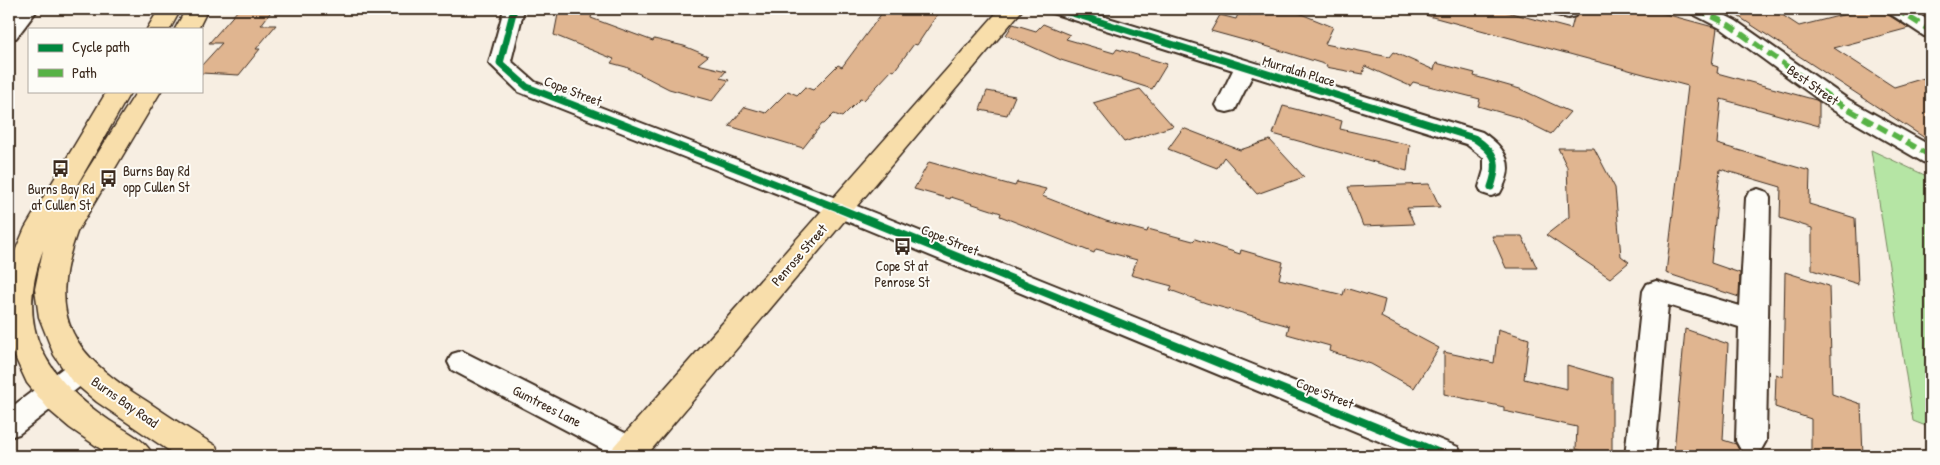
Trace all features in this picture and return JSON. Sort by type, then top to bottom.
[{"type":"main road","points":[[159,28],[170,9]]},
{"type":"main road","points":[[187,28],[197,9]]},
{"type":"main road","name":"Penrose Street","points":[[629,453],[1012,9]]},
{"type":"main road","points":[[118,92],[35,235],[26,256],[13,304],[16,309],[22,342],[32,364],[52,392],[84,420],[137,456]]},
{"type":"main road","name":"Burns Bay Road","points":[[148,92],[64,231],[51,273],[49,297],[55,327],[81,370],[114,397],[204,456]]},
{"type":"street","points":[[9,33],[28,9]]},
{"type":"street","name":"Cope Street","points":[[514,9],[500,63],[527,87],[838,209],[1447,456]]},
{"type":"street","name":"Murralah Place","points":[[1059,9],[1474,138],[1488,147],[1497,158],[1497,172],[1491,187]]},
{"type":"street","name":"Best Street","points":[[1698,9],[1729,26],[1841,105],[1931,156]]},
{"type":"street","points":[[1896,9],[1931,31]]},
{"type":"street","name":"Murralah Place","points":[[1227,105],[1246,67]]},
{"type":"street","points":[[1751,441],[1752,321],[1758,198]]},
{"type":"street","points":[[1640,456],[1656,291],[1752,321]]},
{"type":"street","points":[[13,304],[49,297]]},
{"type":"street","name":"Gumtrees Lane","points":[[462,362],[629,453]]},
{"type":"street","points":[[9,425],[81,370]]},
{"type":"green space","points":[[1871,150],[1931,178],[1931,428],[1913,421]]},
{"type":"building","points":[[239,9],[273,9],[261,25],[276,25],[256,49],[260,49],[239,75],[202,73],[202,65],[222,43],[209,43]]},
{"type":"building","points":[[559,9],[593,9],[591,18],[653,41],[654,39],[684,46],[708,56],[698,64],[726,71],[720,78],[729,80],[712,101],[669,89],[626,67],[611,63],[614,59],[554,35]]},
{"type":"building","points":[[885,9],[941,9],[917,45],[914,44],[894,71],[892,70],[864,100],[860,99],[842,117],[834,114],[822,124],[803,148],[729,126],[745,107],[766,113],[788,91],[797,95],[805,87],[813,90],[838,65],[842,67]]},
{"type":"building","points":[[1252,9],[1289,9],[1333,27],[1325,44],[1389,57],[1393,52],[1434,70],[1436,63],[1475,73],[1474,76],[1520,89],[1570,112],[1551,134],[1517,117],[1478,106],[1480,99],[1413,82],[1410,86],[1365,66],[1363,74],[1326,67],[1327,65],[1211,31],[1220,15],[1236,19],[1239,12],[1250,15]]},
{"type":"building","points":[[1425,9],[1496,9],[1571,29],[1574,18],[1580,12],[1578,9],[1647,9],[1717,28],[1712,65],[1718,67],[1717,73],[1816,100],[1819,102],[1819,126],[1721,99],[1717,144],[1810,171],[1809,204],[1855,218],[1858,284],[1812,270],[1812,228],[1780,218],[1781,187],[1720,169],[1711,263],[1740,273],[1739,297],[1666,273],[1688,86],[1425,15]]},
{"type":"building","points":[[1727,9],[1773,9],[1799,26],[1866,9],[1884,9],[1888,15],[1909,28],[1834,48],[1894,87],[1931,76],[1931,142]]},
{"type":"building","points":[[1013,24],[1036,31],[1043,24],[1070,35],[1066,39],[1114,53],[1117,49],[1167,64],[1152,89],[1061,60],[1006,35]]},
{"type":"building","points":[[1140,89],[1173,126],[1124,142],[1093,103]]},
{"type":"building","points":[[987,91],[1015,96],[1007,115],[980,110]]},
{"type":"building","points":[[1283,106],[1342,121],[1340,129],[1410,145],[1407,171],[1273,134]]},
{"type":"building","points":[[1183,128],[1240,150],[1270,140],[1304,177],[1257,194],[1224,157],[1217,168],[1168,149]]},
{"type":"building","points":[[1558,148],[1594,148],[1615,188],[1621,256],[1629,262],[1610,278],[1546,235],[1569,217],[1567,167]]},
{"type":"building","points":[[929,162],[1015,186],[1017,182],[1046,189],[1042,196],[1106,221],[1147,232],[1148,229],[1193,241],[1195,239],[1240,254],[1241,250],[1283,262],[1279,279],[1343,295],[1345,288],[1385,300],[1381,317],[1439,348],[1414,388],[1371,364],[1329,351],[1330,346],[1287,334],[1289,326],[1206,303],[1170,290],[1172,286],[1131,275],[1137,260],[1096,249],[1094,253],[1000,216],[1001,213],[951,197],[950,199],[914,189]]},
{"type":"building","points":[[1429,184],[1440,207],[1407,208],[1414,224],[1363,226],[1348,187]]},
{"type":"building","points":[[1492,236],[1522,236],[1537,268],[1506,268]]},
{"type":"building","points":[[1785,272],[1829,286],[1832,394],[1861,404],[1863,456],[1811,456],[1811,419],[1775,407],[1776,374],[1783,377]]},
{"type":"building","points":[[1498,329],[1529,339],[1524,379],[1567,389],[1567,365],[1612,378],[1612,456],[1599,456],[1576,449],[1577,427],[1504,411],[1504,407],[1444,394],[1444,352],[1494,363]]},
{"type":"building","points":[[1685,329],[1728,344],[1723,440],[1736,444],[1740,452],[1750,456],[1685,456],[1674,452]]},
{"type":"building","points":[[1759,453],[1762,454],[1762,456],[1750,456]]},
{"type":"marked path","points":[[1557,9],[1568,12]]},
{"type":"marked path","points":[[1698,9],[1729,25],[1841,105],[1931,156]]},
{"type":"marked path","points":[[1896,9],[1931,31]]},
{"type":"cycle path","points":[[514,9],[500,63],[527,87],[858,216],[1447,456]]},
{"type":"cycle path","points":[[1059,9],[1474,138],[1488,148],[1495,158],[1497,164],[1491,187]]},
{"type":"place","name":"Burns Bay Rd at Cullen St","points":[[61,169]]},
{"type":"place","name":"Burns Bay Rd opp Cullen St","points":[[109,179]]},
{"type":"place","name":"Cope St at Penrose St","points":[[902,246]]}]
